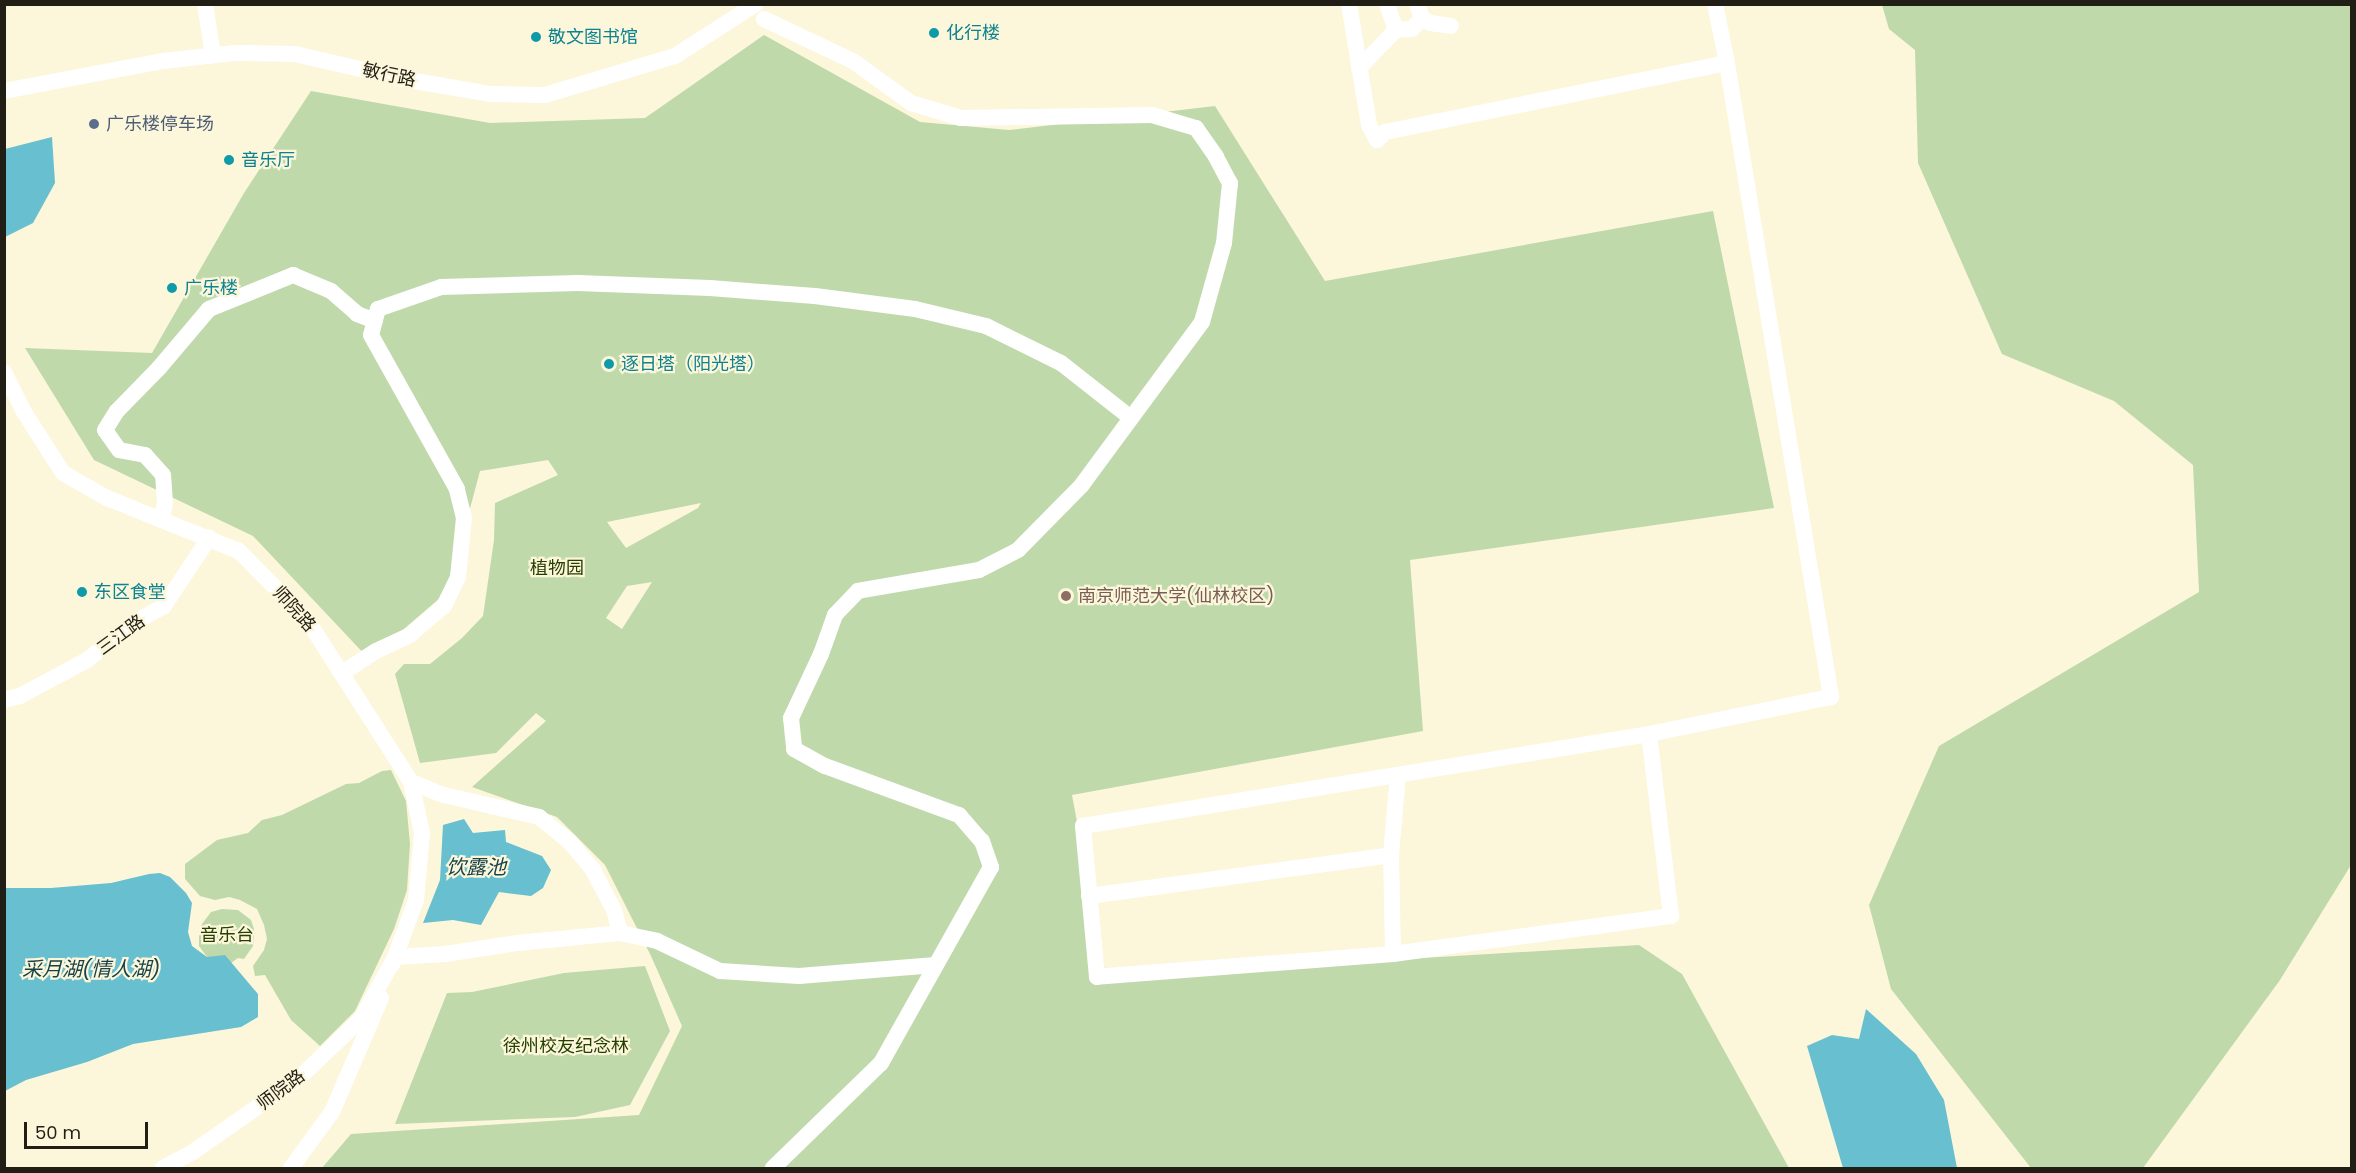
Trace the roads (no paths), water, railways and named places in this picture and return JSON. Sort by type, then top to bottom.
[{"type":"street","points":[[205,4],[213,55]]},
{"type":"street","points":[[1349,4],[1369,126],[1377,140],[1384,132],[1727,63]]},
{"type":"street","points":[[1387,4],[1396,30]]},
{"type":"street","points":[[1649,734],[1671,916],[1393,954],[1097,977],[1083,826],[1649,734],[1831,697],[1727,63],[1715,4]]},
{"type":"street","points":[[1359,68],[1396,30],[1412,29],[1419,11],[1430,23],[1451,26]]},
{"type":"street","points":[[760,12],[852,61],[911,103],[961,118],[1152,115],[1196,128],[1230,183],[1224,243],[1202,322],[1082,485],[1018,550],[979,570],[858,591],[835,615],[821,654],[790,718],[794,749],[825,766],[959,815],[982,841],[991,867],[881,1063],[773,1168]]},
{"type":"street","name":"敏行路","points":[[4,91],[163,61],[213,55],[295,54],[403,79],[490,94],[545,95],[675,56],[760,12]]},
{"type":"street","points":[[162,520],[165,503],[163,475],[145,455],[119,450],[105,430],[117,411],[159,368],[209,309],[293,275],[331,291],[357,314],[375,321]]},
{"type":"street","points":[[342,673],[376,651],[410,635],[444,606],[458,577],[464,518],[456,489],[371,335],[378,309],[441,287],[578,283],[815,296],[915,309],[986,326],[1060,363],[1131,418]]},
{"type":"street","name":"师院路","points":[[4,372],[24,411],[63,473],[107,498],[239,551],[270,582],[308,621],[411,782],[422,833],[416,900],[373,1022],[332,1113],[291,1168]]},
{"type":"street","name":"三江路","points":[[4,700],[20,696],[87,660],[138,621],[164,606],[209,538]]},
{"type":"street","points":[[1393,954],[1391,855],[1398,775]]},
{"type":"street","points":[[411,782],[444,795],[539,817],[569,841],[593,870],[614,910],[620,933]]},
{"type":"street","points":[[1089,896],[1391,855]]},
{"type":"street","points":[[395,957],[445,954],[517,943],[620,933],[657,941],[720,971],[799,976],[936,965]]},
{"type":"street","name":"师院路","points":[[163,1168],[193,1152],[299,1078],[361,1020],[395,957]]},
{"type":"water","points":[[52,137],[55,183],[33,223],[5,237],[5,149]]},
{"type":"water","name":"饮露池","points":[[464,819],[473,833],[505,830],[506,842],[542,856],[551,870],[543,888],[531,896],[499,892],[481,925],[453,920],[423,923],[440,880],[443,825]]},
{"type":"water","name":"采月湖(情人湖)","points":[[160,873],[170,877],[186,893],[192,903],[188,932],[192,946],[207,957],[225,955],[258,994],[258,1017],[241,1027],[133,1044],[87,1062],[26,1080],[5,1091],[5,888],[51,888],[111,883]]},
{"type":"water","points":[[1866,1009],[1916,1054],[1944,1100],[1957,1168],[1843,1168],[1807,1046],[1832,1035],[1859,1039]]},
{"type":"place","name":"化行楼","points":[[934,33]]},
{"type":"place","name":"敬文图书馆","points":[[536,37]]},
{"type":"place","name":"广乐楼停车场","points":[[94,124]]},
{"type":"place","name":"音乐厅","points":[[229,160]]},
{"type":"place","name":"广乐楼","points":[[172,288]]},
{"type":"place","name":"逐日塔（阳光塔）","points":[[609,364]]},
{"type":"place","name":"东区食堂","points":[[82,592]]},
{"type":"place","name":"南京师范大学(仙林校区)","points":[[1066,596]]},
{"type":"park label","name":"植物园","points":[[557,568]]},
{"type":"park label","name":"音乐台","points":[[227,935]]},
{"type":"park label","name":"徐州校友纪念林","points":[[566,1046]]}]
